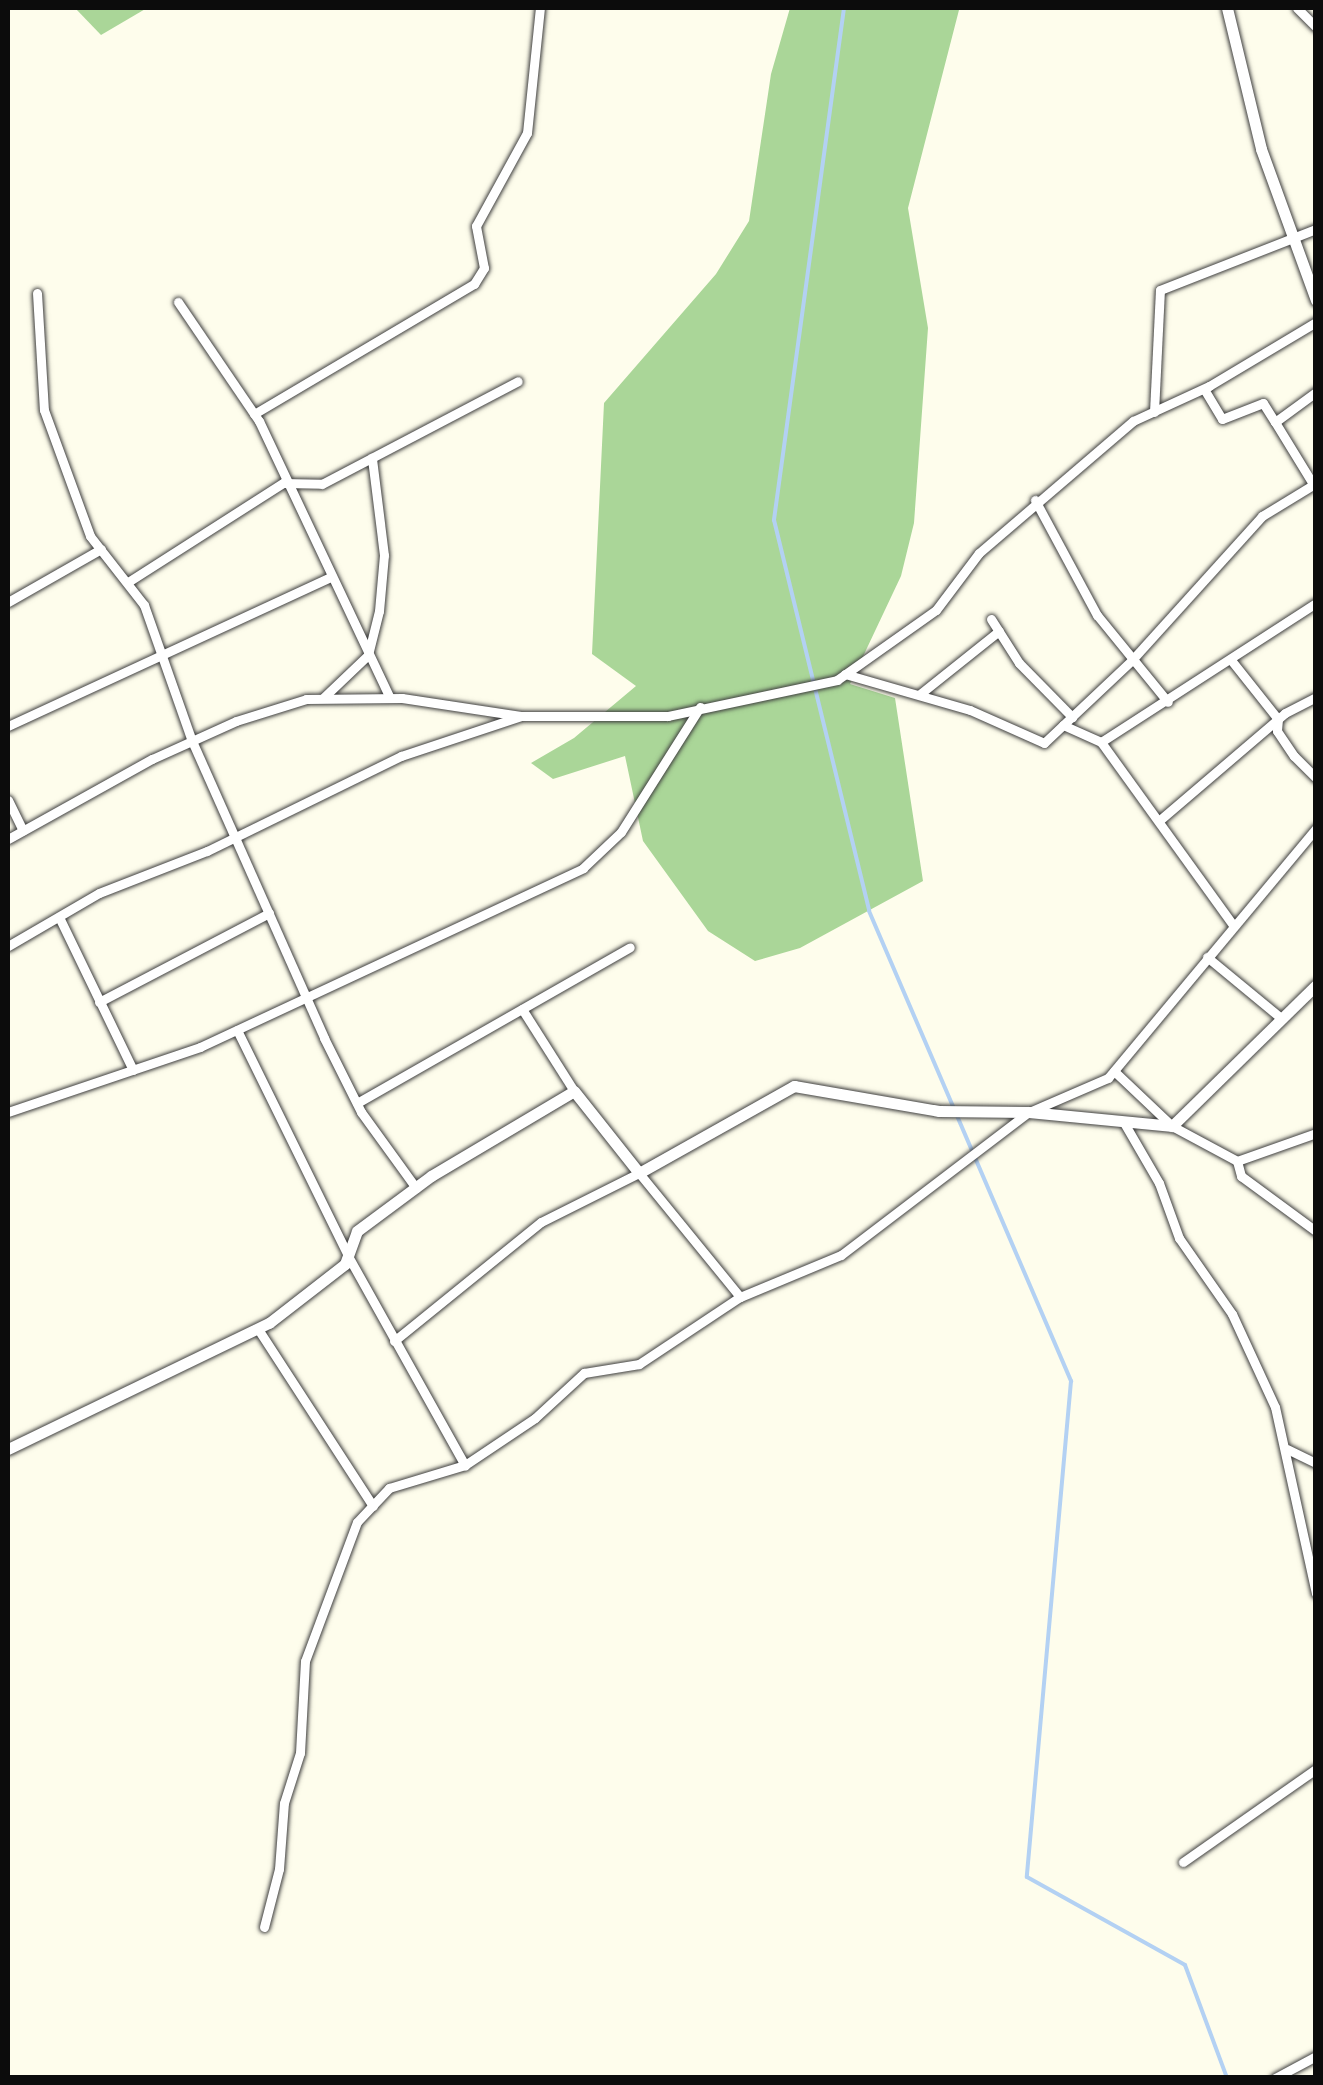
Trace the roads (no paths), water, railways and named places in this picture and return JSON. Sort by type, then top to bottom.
[{"type":"street","points":[[254,414],[474,284],[484,268],[476,226],[527,133],[540,8]]},
{"type":"street","points":[[1228,8],[1261,149],[1316,300]]},
{"type":"street","points":[[1298,8],[1316,27]]},
{"type":"street","points":[[1154,412],[1160,290],[1316,229]]},
{"type":"street","points":[[38,293],[44,410],[90,536],[128,582],[162,658],[192,741],[356,1103],[416,1188]]},
{"type":"street","points":[[178,302],[254,414],[283,483],[390,698]]},
{"type":"street","points":[[8,839],[236,721],[321,699],[390,698],[521,716],[668,716],[702,704],[778,698],[846,674],[936,610],[979,553],[1035,500],[1133,421],[1204,389],[1316,322]]},
{"type":"street","points":[[128,582],[283,483],[322,484],[518,381]]},
{"type":"street","points":[[846,674],[920,694],[1044,743],[1132,660],[1262,516],[1314,483],[1263,403],[1222,419],[1204,389]]},
{"type":"street","points":[[1275,422],[1316,392]]},
{"type":"street","points":[[321,699],[368,655],[384,555],[372,458]]},
{"type":"street","points":[[1035,500],[1096,615],[1168,702]]},
{"type":"street","points":[[8,602],[101,548]]},
{"type":"street","points":[[8,726],[162,658],[330,576]]},
{"type":"street","points":[[1101,742],[1316,604]]},
{"type":"street","points":[[991,618],[1019,663],[1072,717]]},
{"type":"street","points":[[920,694],[999,632]]},
{"type":"street","points":[[1231,660],[1278,719],[1277,731],[1316,778]]},
{"type":"street","points":[[1162,819],[1278,719],[1316,697]]},
{"type":"street","points":[[8,1112],[134,1070],[236,1030],[583,868],[621,832],[702,704]]},
{"type":"street","points":[[8,946],[58,917],[235,838],[401,756],[521,716]]},
{"type":"street","points":[[1062,726],[1101,742],[1162,819],[1184,861],[1234,924]]},
{"type":"street","points":[[8,800],[23,831]]},
{"type":"street","points":[[264,1927],[279,1869],[284,1803],[300,1753],[305,1661],[358,1522],[373,1506],[406,1480],[465,1464],[535,1418],[584,1373],[639,1364],[740,1297],[841,1255],[1029,1112],[1114,1071],[1316,828]]},
{"type":"street","points":[[99,1002],[269,913]]},
{"type":"street","points":[[58,917],[134,1070]]},
{"type":"street","points":[[356,1103],[630,947]]},
{"type":"street","points":[[1207,957],[1281,1018]]},
{"type":"street","points":[[394,1341],[541,1222],[639,1173],[794,1086],[940,1111],[1029,1112],[1172,1126],[1233,1073],[1316,985]]},
{"type":"street","points":[[522,1008],[574,1090],[740,1297]]},
{"type":"street","points":[[236,1030],[348,1256],[465,1464]]},
{"type":"street","points":[[1114,1071],[1172,1126],[1237,1161],[1241,1176],[1316,1231]]},
{"type":"street","points":[[8,1449],[258,1328],[348,1256],[357,1231],[416,1188],[574,1090]]},
{"type":"street","points":[[1123,1121],[1159,1183],[1179,1238],[1232,1314],[1287,1449],[1294,1512],[1316,1594]]},
{"type":"street","points":[[1237,1161],[1316,1133]]},
{"type":"street","points":[[258,1328],[373,1506]]},
{"type":"street","points":[[1287,1449],[1316,1463]]},
{"type":"street","points":[[1183,1862],[1316,1769]]},
{"type":"street","points":[[1275,2078],[1316,2056]]},
{"type":"waterway","points":[[844,8],[774,520],[869,911],[1071,1381],[1027,1877],[1185,1965],[1227,2078]]}]
